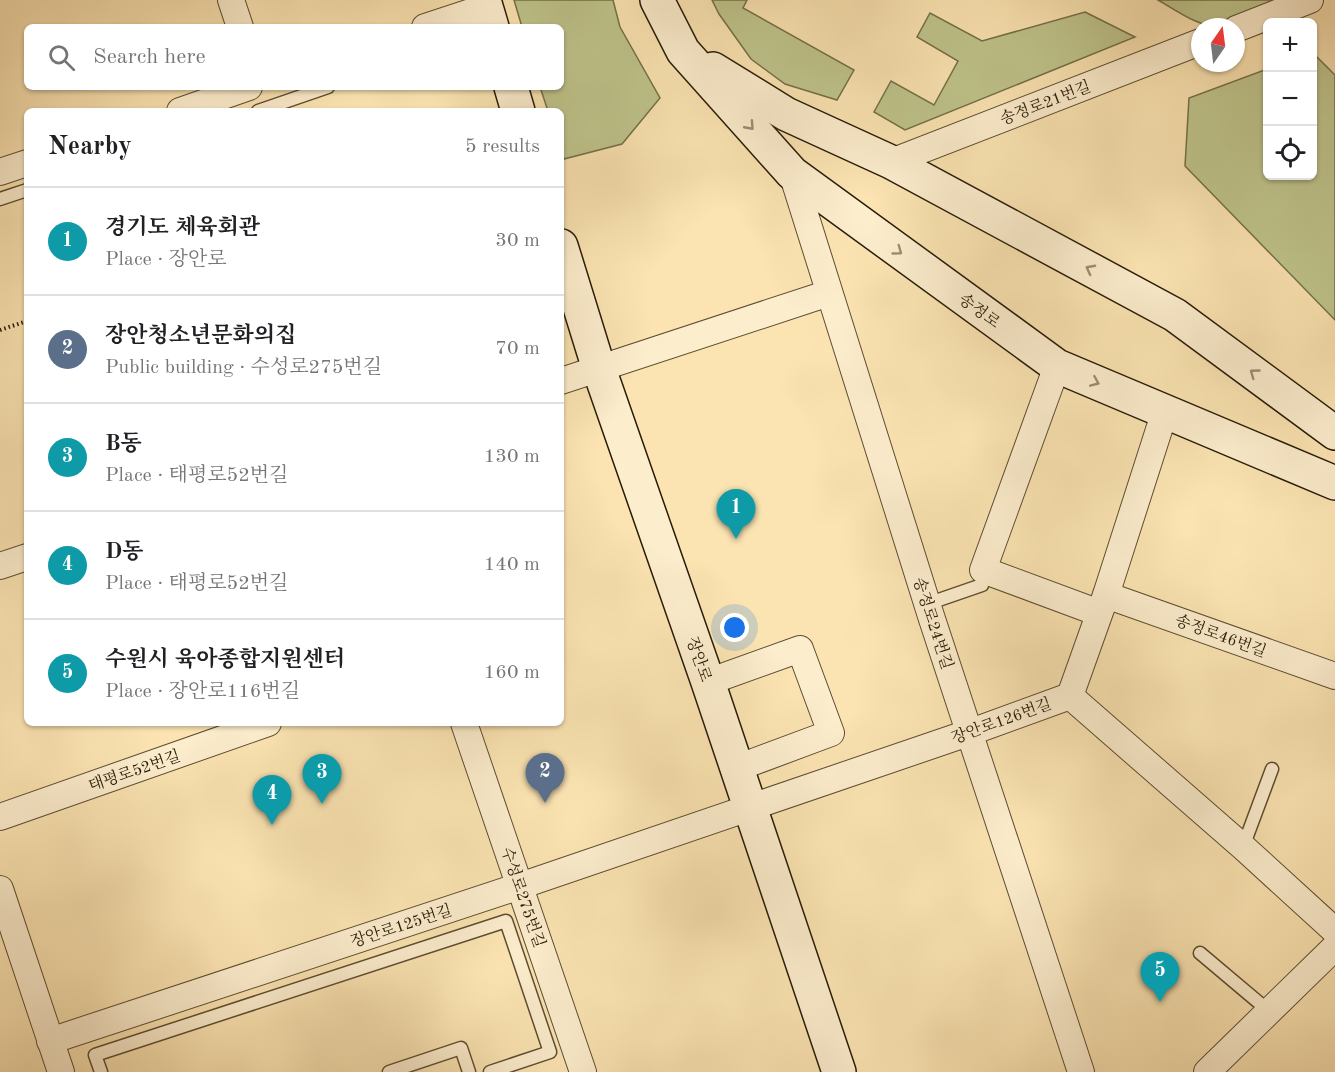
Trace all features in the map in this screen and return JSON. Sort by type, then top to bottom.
[{"type":"main road","name":"송정로","points":[[657,0],[683,51],[792,173],[1057,366],[1335,483]]},
{"type":"main road","points":[[683,51],[786,114],[891,162],[1175,315],[1335,433]]},
{"type":"main road","points":[[512,90],[517,108]]},
{"type":"main road","points":[[832,202],[806,169],[808,152],[823,145],[856,146]]},
{"type":"main road","name":"장안로","points":[[564,256],[599,369],[708,682],[839,1072]]},
{"type":"main road","points":[[1268,454],[1285,453],[1298,448],[1306,441],[1308,431],[1292,401]]},
{"type":"street","points":[[231,0],[239,24]]},
{"type":"street","points":[[1245,25],[1310,0]]},
{"type":"street","points":[[437,24],[487,11]]},
{"type":"street","name":"송정로21번길","points":[[891,162],[1191,45]]},
{"type":"street","points":[[193,108],[241,90]]},
{"type":"street","points":[[0,172],[24,164]]},
{"type":"street","name":"송정로24번길","points":[[792,173],[927,604],[1081,1072]]},
{"type":"street","points":[[564,380],[829,292]]},
{"type":"street","points":[[983,570],[1057,366]]},
{"type":"street","name":"장안로126번길","points":[[750,806],[971,732],[1070,696],[1165,411]]},
{"type":"street","points":[[0,566],[24,558]]},
{"type":"street","name":"송정로46번길","points":[[983,570],[1335,676]]},
{"type":"street","points":[[708,682],[800,649],[831,733],[737,768]]},
{"type":"street","points":[[1070,696],[1243,847],[1335,931]]},
{"type":"street","name":"태평로52번길","points":[[0,817],[221,731],[250,726]]},
{"type":"street","name":"수성로275번길","points":[[465,726],[520,886],[577,1071]]},
{"type":"street","name":"장안로125번길","points":[[51,1041],[520,886],[750,806]]},
{"type":"street","points":[[0,889],[62,1072]]},
{"type":"street","points":[[1207,1072],[1335,947]]},
{"type":"lane","points":[[267,108],[319,90]]},
{"type":"lane","points":[[0,199],[24,191]]},
{"type":"lane","points":[[927,604],[981,585],[983,570]]},
{"type":"lane","points":[[1243,847],[1272,769]]},
{"type":"lane","points":[[101,1072],[95,1054],[507,921],[550,1052],[490,1072]]},
{"type":"lane","points":[[1200,953],[1270,1012]]},
{"type":"lane","points":[[389,1072],[461,1048],[469,1072]]},
{"type":"path","points":[[0,330],[24,322]]},
{"type":"green space","points":[[514,0],[613,0],[620,27],[660,98],[622,144],[564,159],[564,108],[547,108],[541,90],[564,90],[564,24],[521,24]]},
{"type":"green space","points":[[712,0],[747,0],[743,8],[854,70],[837,100],[785,84],[751,59],[719,14]]},
{"type":"green space","points":[[1158,0],[1287,0],[1242,18],[1191,19]]},
{"type":"green space","points":[[1085,12],[1135,37],[905,130],[874,112],[891,81],[934,105],[958,61],[917,37],[930,13],[982,41]]},
{"type":"green space","points":[[1317,57],[1335,75],[1335,320],[1185,166],[1189,98],[1263,70],[1263,180],[1317,180]]},
{"type":"place","name":"경기도 체육회관","points":[[736,539]]},
{"type":"place","name":"장안청소년문화의집","points":[[545,803]]},
{"type":"place","name":"B동","points":[[322,804]]},
{"type":"place","name":"D동","points":[[272,825]]},
{"type":"place","name":"수원시 육아종합지원센터","points":[[1160,1002]]}]
